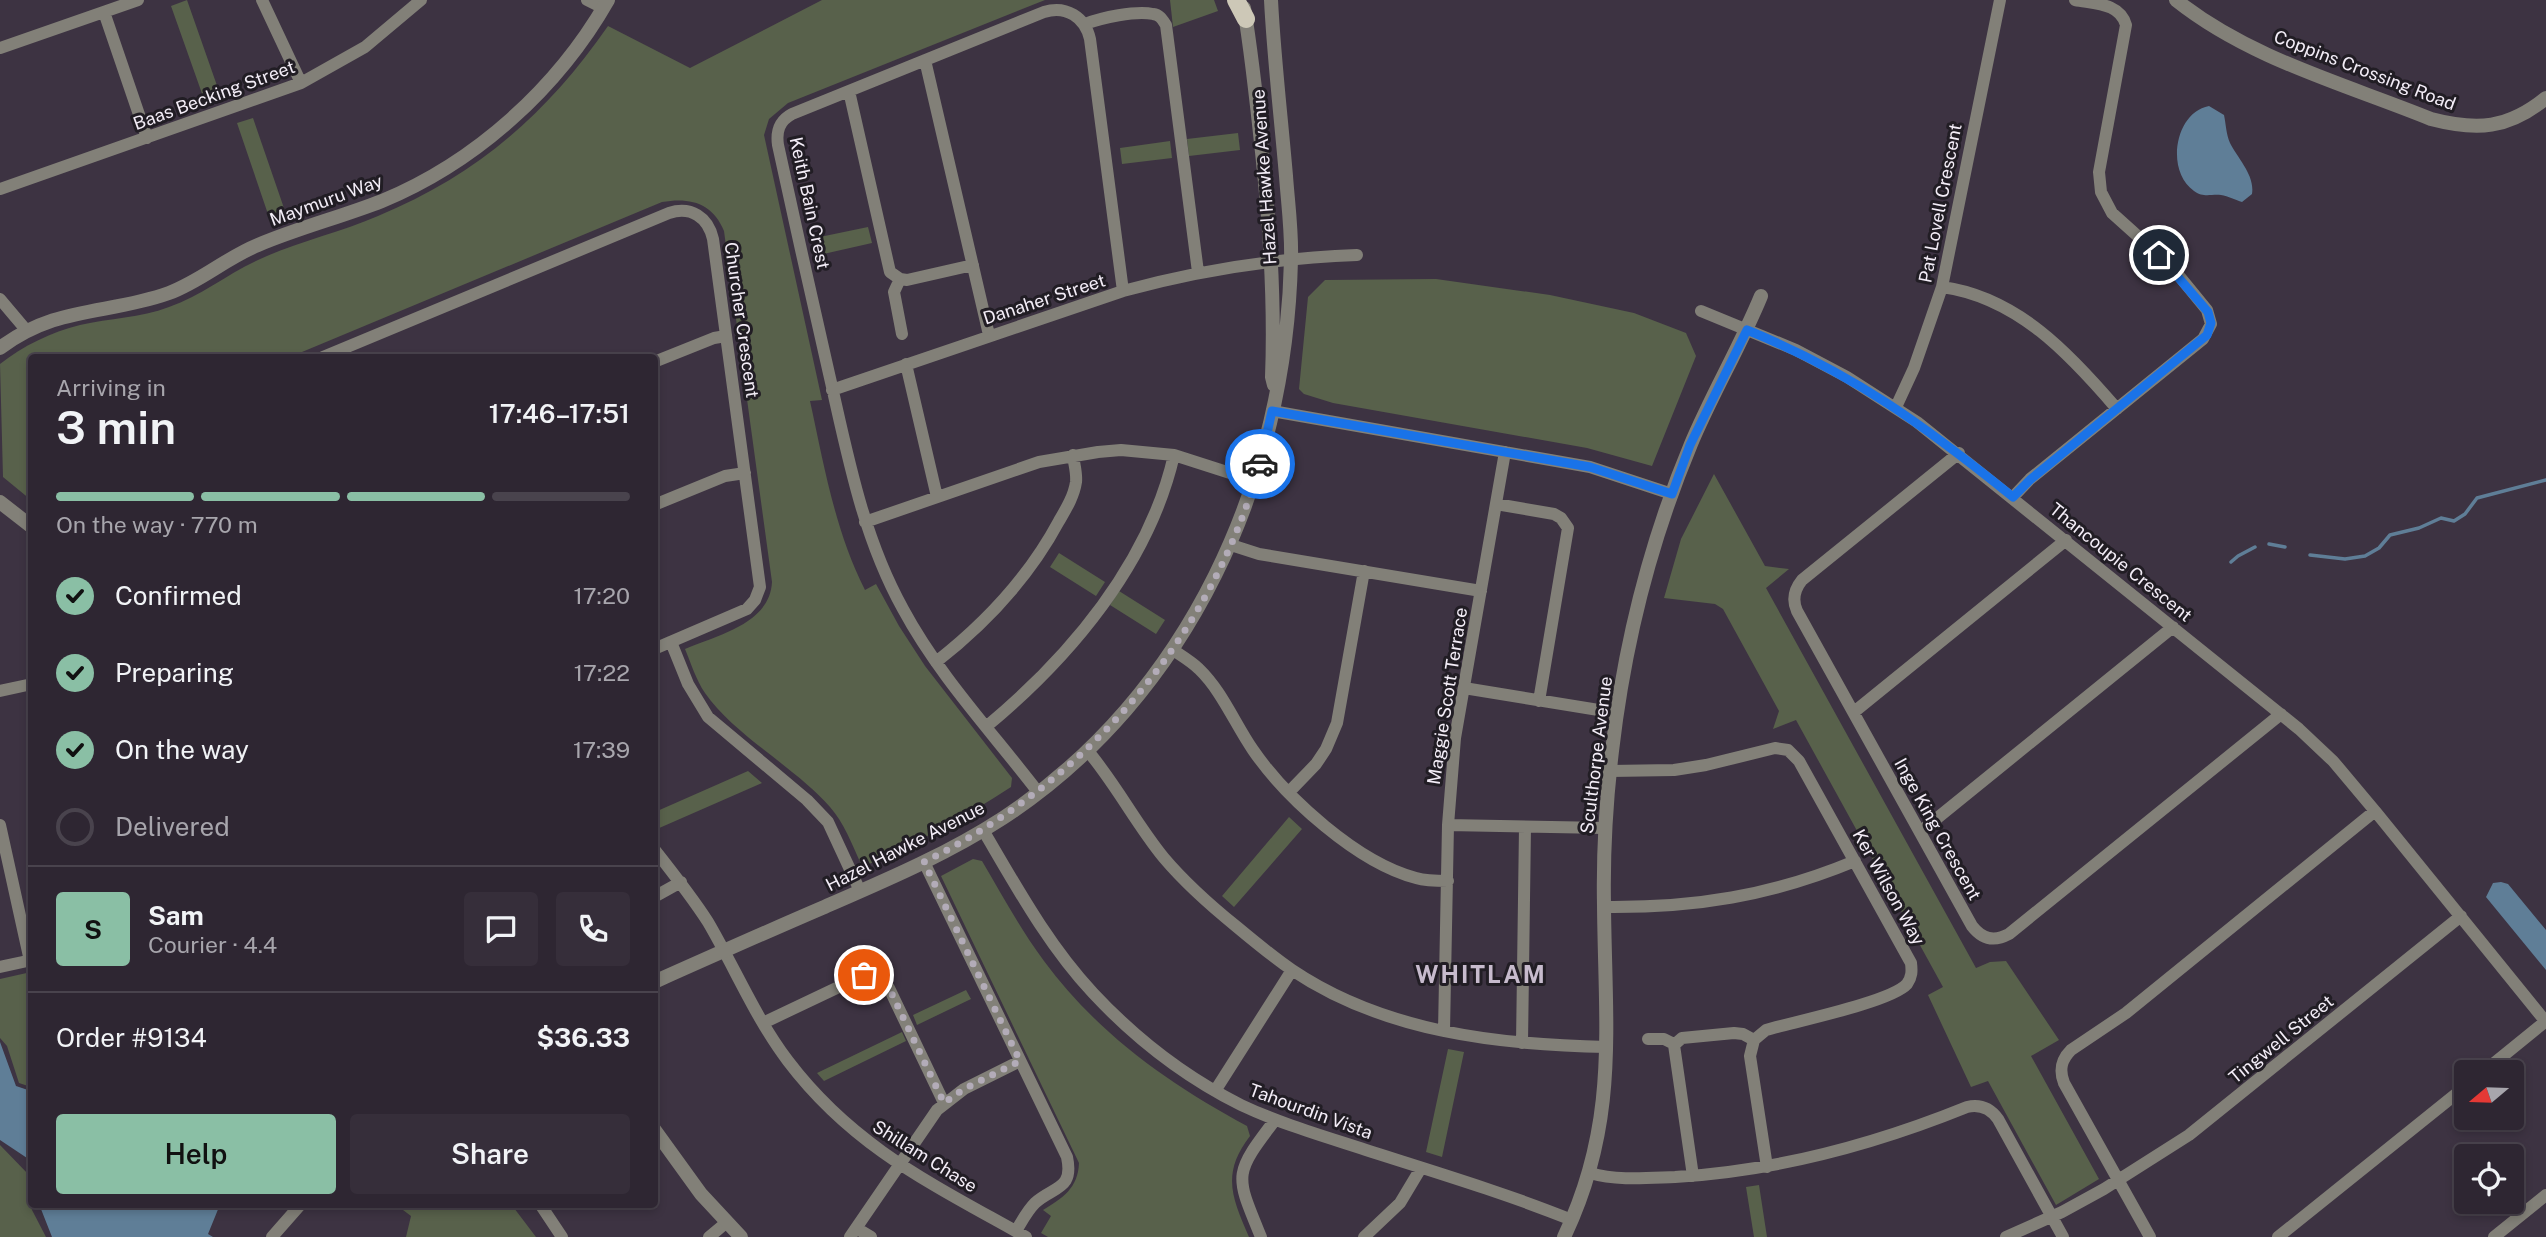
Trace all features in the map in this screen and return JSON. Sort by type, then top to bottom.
[{"type":"main road","points":[[1236,0],[1246,19]]},
{"type":"street","points":[[0,48],[138,0]]},
{"type":"street","points":[[262,0],[301,83]]},
{"type":"street","name":"Baas Becking Street","points":[[0,189],[301,83],[365,47],[421,0]]},
{"type":"street","points":[[587,0],[605,4]]},
{"type":"street","name":"Hazel Hawke Avenue","points":[[1242,0],[1254,75],[1272,261],[1272,377],[1276,391]]},
{"type":"street","name":"Hazel Hawke Avenue","points":[[658,980],[924,862],[983,830],[1038,792],[1087,750],[1138,696],[1173,650],[1200,607],[1231,545],[1255,481],[1284,355],[1291,259],[1271,0]]},
{"type":"street","name":"Pat Lovell Crescent","points":[[1896,407],[1914,368],[1942,287],[2000,0]]},
{"type":"street","points":[[2013,497],[2026,483],[2204,338],[2210,330],[2211,319],[2206,308],[2171,267],[2118,221],[2104,201],[2099,172],[2127,27],[2122,14],[2114,8],[2075,0]]},
{"type":"street","name":"Coppins Crossing Road","points":[[2176,0],[2229,37],[2431,119],[2455,125],[2498,125],[2531,110],[2546,98]]},
{"type":"street","name":"Maymuru Way","points":[[0,348],[27,331],[71,313],[136,303],[171,292],[257,245],[382,201],[421,183],[477,148],[526,105],[568,59],[605,4]]},
{"type":"street","name":"Keith Bain Crest","points":[[1038,792],[936,662],[903,610],[883,569],[865,522],[832,390],[776,137],[780,123],[786,117],[1050,10],[1064,10],[1077,16],[1085,24]]},
{"type":"street","points":[[104,12],[147,138]]},
{"type":"street","points":[[1123,291],[1090,39],[1085,24],[1102,19],[1151,13],[1166,24],[1198,272]]},
{"type":"street","points":[[925,60],[989,335]]},
{"type":"street","points":[[849,91],[890,272],[900,279],[915,278],[973,265]]},
{"type":"street","name":"Churcher Crescent","points":[[330,354],[669,213],[685,210],[696,213],[711,230],[760,576],[758,594],[747,609],[658,647]]},
{"type":"street","name":"Danaher Street","points":[[832,390],[1123,291],[1198,272],[1272,261],[1357,255]]},
{"type":"street","points":[[900,279],[894,292],[902,334]]},
{"type":"street","points":[[1942,287],[1964,290],[2018,316],[2038,329],[2074,359],[2117,409]]},
{"type":"street","name":"Sculthorpe Avenue","points":[[1564,1237],[1590,1172],[1604,1103],[1607,1046],[1605,828],[1617,713],[1640,601],[1672,494],[1690,445],[1761,296]]},
{"type":"street","points":[[0,299],[27,331]]},
{"type":"street","name":"Thancoupie Crescent","points":[[1701,311],[1806,355],[1896,407],[1959,453],[2281,714],[2333,761],[2546,1021]]},
{"type":"street","points":[[658,360],[714,338],[726,336]]},
{"type":"street","points":[[906,364],[937,497]]},
{"type":"street","points":[[1272,411],[1590,467],[1672,494]]},
{"type":"street","points":[[865,522],[1039,462],[1073,455],[1122,450],[1174,455],[1255,481]]},
{"type":"street","name":"Maggie Scott Terrace","points":[[1444,1031],[1448,825],[1455,738],[1505,452]]},
{"type":"street","name":"Inge King Crescent","points":[[1959,453],[1804,579],[1796,589],[1796,607],[1973,928],[1987,938],[2003,937],[2281,714]]},
{"type":"street","points":[[936,662],[997,607],[1040,553],[1072,495],[1076,480],[1073,455]]},
{"type":"street","points":[[987,726],[1052,667],[1101,606],[1128,564],[1148,525],[1164,488],[1174,455]]},
{"type":"street","points":[[658,503],[725,476],[745,473]]},
{"type":"street","points":[[0,502],[28,524]]},
{"type":"street","points":[[1496,504],[1554,514],[1561,518],[1568,528],[1539,701]]},
{"type":"street","points":[[1854,712],[2066,540]]},
{"type":"street","points":[[1231,545],[1259,554],[1481,591]]},
{"type":"street","points":[[1289,792],[1316,764],[1337,723],[1364,571]]},
{"type":"street","points":[[1920,832],[2174,627]]},
{"type":"street","points":[[671,642],[688,684],[708,717],[807,800],[828,822],[860,891]]},
{"type":"street","points":[[1173,650],[1210,681],[1254,751],[1313,816],[1344,840],[1380,862],[1417,878],[1448,881]]},
{"type":"street","points":[[0,691],[28,685]]},
{"type":"street","points":[[1464,688],[1617,713]]},
{"type":"street","name":"Ker Wilson Way","points":[[1610,771],[1674,770],[1717,763],[1771,748],[1786,750],[1799,761],[1911,963],[1909,981],[1901,988],[1854,1007],[1768,1030],[1754,1040]]},
{"type":"street","points":[[1087,750],[1137,822],[1183,878],[1231,922],[1292,970],[1366,1007],[1418,1025],[1483,1039],[1607,1046]]},
{"type":"street","points":[[2150,1237],[2062,1079],[2061,1068],[2065,1057],[2071,1050],[2126,1013],[2375,811]]},
{"type":"street","points":[[0,825],[28,947]]},
{"type":"street","points":[[1448,825],[1605,828]]},
{"type":"street","points":[[1522,1043],[1525,827]]},
{"type":"street","name":"Tahourdin Vista","points":[[983,830],[1054,944],[1092,992],[1143,1041],[1176,1066],[1216,1091],[1275,1120],[1572,1220]]},
{"type":"street","name":"Shillam Chase","points":[[658,854],[681,882],[786,1059],[832,1112],[863,1139],[899,1164],[1021,1234]]},
{"type":"street","points":[[1604,907],[1655,907],[1732,898],[1807,880],[1855,861]]},
{"type":"street","points":[[924,862],[1067,1157],[1070,1169],[1067,1180],[1062,1187],[1034,1204],[1021,1234]]},
{"type":"street","points":[[658,895],[681,882]]},
{"type":"street","name":"Tingwell Street","points":[[2006,1237],[2052,1217],[2166,1151],[2211,1118],[2460,916]]},
{"type":"street","points":[[0,967],[28,961]]},
{"type":"street","points":[[1216,1091],[1292,970]]},
{"type":"street","points":[[763,1023],[864,975],[878,976],[889,988],[944,1103]]},
{"type":"street","points":[[2498,1060],[2546,1021]]},
{"type":"street","points":[[1693,1176],[1673,1049],[1674,1044],[1682,1038],[1734,1032],[1754,1040],[1750,1056],[1767,1167]]},
{"type":"street","points":[[1648,1040],[1664,1039],[1674,1044]]},
{"type":"street","points":[[871,1237],[853,1233],[923,1128],[944,1103],[964,1089],[1020,1061]]},
{"type":"street","points":[[2278,1237],[2454,1096]]},
{"type":"street","points":[[1590,1172],[1617,1178],[1693,1176],[1767,1167],[1835,1153],[1901,1133],[1967,1107],[1983,1107],[1998,1119],[2063,1237]]},
{"type":"street","points":[[1261,1237],[1242,1192],[1241,1179],[1247,1158],[1275,1120]]},
{"type":"street","points":[[658,1135],[701,1194],[741,1237]]},
{"type":"street","points":[[1364,1237],[1400,1203],[1421,1167]]},
{"type":"street","points":[[2494,1237],[2546,1195]]},
{"type":"street","points":[[272,1237],[297,1208]]},
{"type":"street","points":[[543,1208],[562,1237]]},
{"type":"street","points":[[709,1237],[727,1222]]},
{"type":"green space","points":[[187,0],[221,97],[205,102],[171,6]]},
{"type":"green space","points":[[822,0],[1045,0],[788,103],[769,119],[764,135],[822,400],[810,401],[846,545],[865,590],[876,584],[925,666],[1012,778],[1011,787],[976,809],[867,865],[861,864],[844,827],[816,792],[718,709],[696,677],[685,649],[726,633],[752,618],[769,596],[772,582],[724,231],[714,214],[699,204],[682,200],[662,202],[297,354],[28,354],[28,498],[3,477],[0,364],[18,351],[69,328],[169,307],[258,260],[348,228],[414,200],[478,161],[535,114],[585,58],[608,26],[690,68]]},
{"type":"green space","points":[[1170,0],[1214,0],[1218,11],[1173,27]]},
{"type":"green space","points":[[253,118],[286,214],[270,220],[237,123]]},
{"type":"green space","points":[[1238,133],[1240,150],[1189,156],[1187,139]]},
{"type":"green space","points":[[1170,141],[1172,158],[1122,164],[1120,148]]},
{"type":"green space","points":[[868,227],[872,243],[819,255],[815,238]]},
{"type":"green space","points":[[1436,279],[1550,295],[1634,313],[1686,333],[1696,356],[1652,466],[1587,448],[1333,403],[1304,394],[1299,389],[1308,297],[1325,280]]},
{"type":"green space","points":[[1714,474],[1765,566],[1789,569],[1766,588],[1976,968],[1990,962],[2006,961],[2059,1040],[2031,1056],[2099,1179],[2056,1205],[1988,1081],[1971,1087],[1928,995],[1943,987],[1796,720],[1773,729],[1779,711],[1723,609],[1715,604],[1664,598],[1681,539]]},
{"type":"green space","points":[[1059,553],[1105,582],[1096,596],[1050,567]]},
{"type":"green space","points":[[1119,591],[1165,620],[1156,634],[1110,605]]},
{"type":"green space","points":[[748,771],[762,783],[658,829],[658,811]]},
{"type":"green space","points":[[1289,817],[1302,829],[1234,907],[1222,896]]},
{"type":"green space","points":[[973,859],[982,861],[1044,961],[1088,1012],[1163,1075],[1247,1126],[1250,1136],[1235,1162],[1232,1186],[1249,1237],[1048,1237],[1041,1233],[1051,1216],[1043,1210],[1072,1186],[1079,1163],[941,876]]},
{"type":"green space","points":[[28,973],[28,1086],[19,1083],[7,1046],[0,1038],[0,979]]},
{"type":"green space","points":[[966,990],[971,999],[917,1025],[913,1015]]},
{"type":"green space","points":[[902,1032],[906,1041],[824,1081],[817,1073]]},
{"type":"green space","points":[[1448,1049],[1464,1052],[1442,1157],[1426,1152]]},
{"type":"green space","points":[[0,1145],[28,1174],[28,1208],[32,1208],[46,1237],[0,1237]]},
{"type":"green space","points":[[1759,1185],[1767,1237],[1754,1237],[1746,1187]]},
{"type":"green space","points":[[400,1208],[514,1208],[536,1237],[406,1237],[411,1216]]},
{"type":"water","points":[[2209,106],[2224,115],[2230,143],[2251,180],[2252,194],[2242,202],[2194,191],[2179,170],[2178,143],[2182,130],[2188,119],[2197,111]]},
{"type":"water","points":[[2493,883],[2508,884],[2546,930],[2546,970],[2486,897]]},
{"type":"water","points":[[0,1042],[16,1086],[28,1090],[28,1160],[0,1140]]},
{"type":"water","points":[[41,1208],[219,1208],[208,1234],[213,1237],[52,1237]]},
{"type":"waterway","points":[[2310,555],[2345,559],[2365,556],[2379,548],[2390,535],[2419,528],[2441,518],[2454,521],[2465,514],[2477,498],[2546,480]]},
{"type":"waterway","points":[[2269,544],[2285,547]]},
{"type":"waterway","points":[[2231,562],[2255,547]]},
{"type":"way so far","points":[[864,975],[878,976],[889,988],[944,1103],[964,1089],[1020,1061],[924,862],[965,841],[1026,802],[1087,750],[1138,696],[1173,650],[1213,584],[1231,545],[1260,464]]},
{"type":"district","name":"WHITLAM","points":[[1481,974]]},
{"type":"route","points":[[1260,464],[1272,411],[1590,467],[1672,494],[1690,445],[1747,330],[1796,350],[1896,407],[2013,497],[2031,479],[2207,335],[2211,323],[2208,312],[2159,255]]}]
